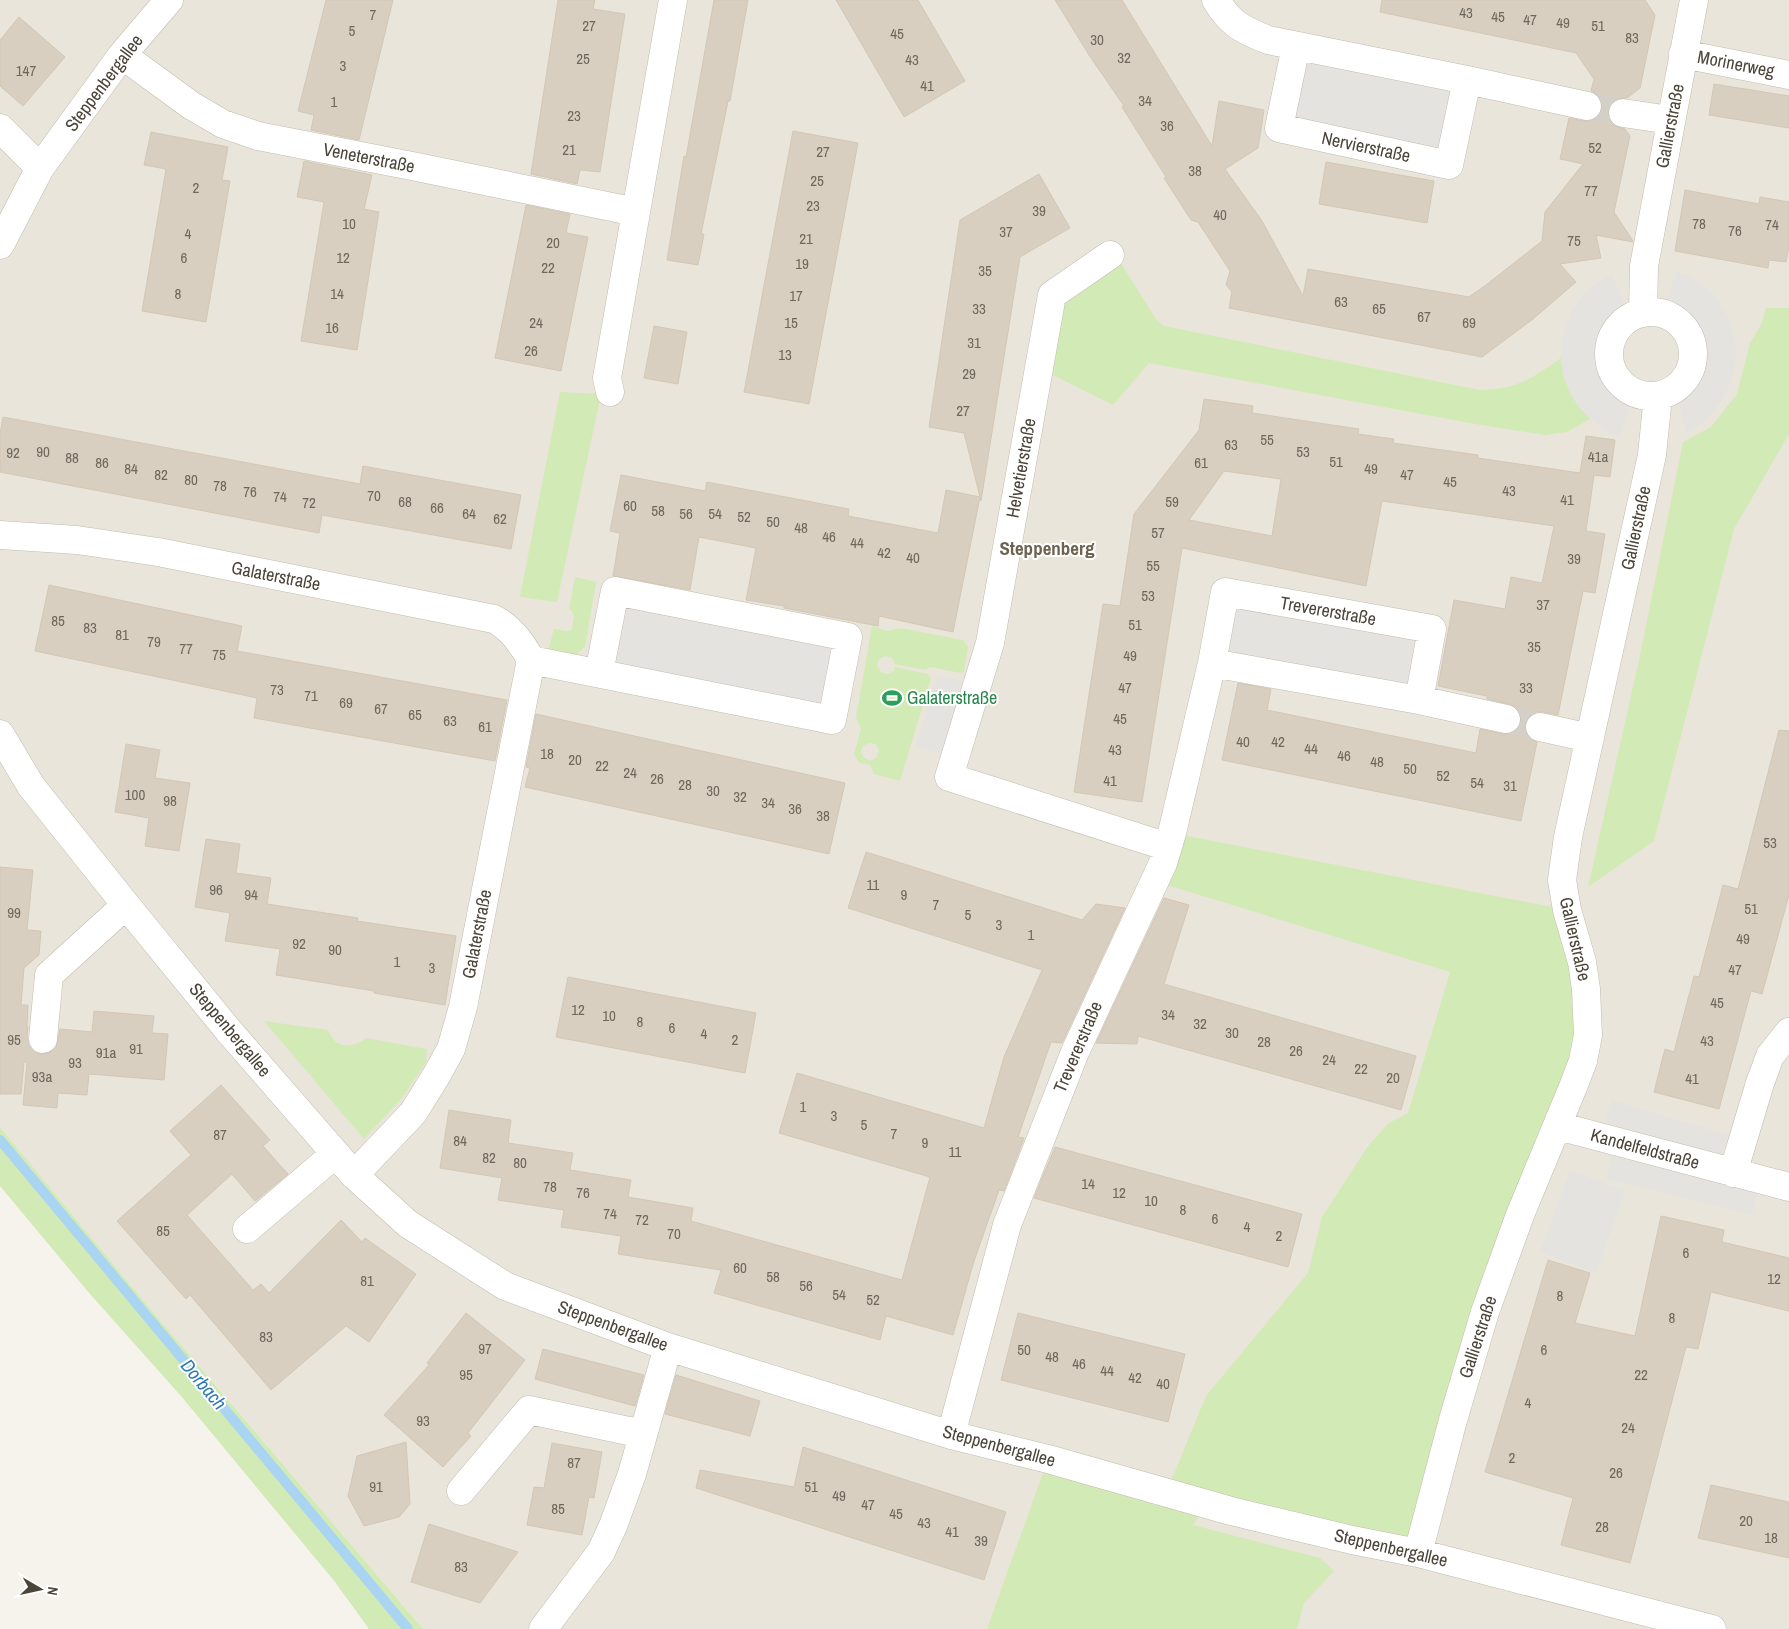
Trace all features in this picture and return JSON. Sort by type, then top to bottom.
[{"type":"street","name":"Steppenbergallee","points":[[0,245],[40,168],[122,55],[169,0]]},
{"type":"street","points":[[610,392],[607,378],[673,0]]},
{"type":"street","points":[[1216,0],[1223,12],[1242,30],[1268,40],[1587,106]]},
{"type":"street","name":"Gallierstraße","points":[[1643,313],[1644,266],[1694,0]]},
{"type":"street","name":"Nervierstraße","points":[[1296,46],[1278,128],[1449,166],[1468,80]]},
{"type":"street","name":"Morinerweg","points":[[1683,54],[1789,74]]},
{"type":"street","name":"Veneterstraße","points":[[122,55],[192,106],[223,124],[258,136],[636,212]]},
{"type":"street","points":[[1623,114],[1670,120]]},
{"type":"street","points":[[0,128],[40,168]]},
{"type":"street","name":"Helvetierstraße","points":[[1110,254],[1052,295],[990,643],[949,777],[1168,847]]},
{"type":"street","points":[[1643,313],[1663,313],[1678,321],[1689,334],[1693,351],[1691,368],[1682,383],[1675,389],[1658,396],[1646,396],[1629,390],[1617,379],[1610,365],[1609,348],[1615,332],[1630,317],[1643,313]]},
{"type":"street","name":"Gallierstraße","points":[[1418,1553],[1452,1420],[1484,1312],[1520,1215],[1558,1126],[1582,1060],[1588,1036],[1586,990],[1582,962],[1567,910],[1562,880],[1568,836],[1652,455],[1658,396]]},
{"type":"street","name":"Galaterstraße","points":[[0,535],[76,540],[158,552],[494,619],[506,625],[523,646],[530,660],[463,1007],[450,1049],[436,1076],[412,1113],[354,1175]]},
{"type":"street","points":[[530,660],[599,672],[832,720],[848,637],[615,591],[599,672]]},
{"type":"street","name":"Trevererstraße","points":[[951,1435],[1007,1225],[1075,1052],[1163,863],[1212,663],[1225,592],[1432,629],[1419,700]]},
{"type":"street","points":[[1212,663],[1419,700],[1506,719]]},
{"type":"street","points":[[1540,727],[1590,738]]},
{"type":"street","name":"Steppenbergallee","points":[[0,734],[31,786],[126,905],[228,1030],[354,1175],[408,1224],[505,1286],[668,1347],[951,1435],[1048,1459],[1231,1511],[1352,1540],[1418,1553],[1705,1628]]},
{"type":"street","points":[[43,1040],[37,974],[126,905]]},
{"type":"street","points":[[1733,1173],[1770,1056],[1789,1032]]},
{"type":"street","name":"Kandelfeldstraße","points":[[1558,1126],[1789,1187]]},
{"type":"street","points":[[247,1229],[335,1154]]},
{"type":"street","points":[[543,1629],[601,1552],[624,1498],[668,1347]]},
{"type":"street","points":[[461,1491],[530,1410],[643,1434]]},
{"type":"shaded area","points":[[0,0],[1789,0],[1789,1629],[423,1629],[147,1305],[0,1127]]},
{"type":"shaded area","points":[[1296,46],[1467,80],[1449,165],[1279,128]]},
{"type":"shaded area","points":[[1677,271],[1693,278],[1707,288],[1718,300],[1727,315],[1736,349],[1735,366],[1724,398],[1714,412],[1701,424],[1686,433],[1675,389],[1682,383],[1691,368],[1692,343],[1684,327],[1678,321],[1663,313]]},
{"type":"shaded area","points":[[1612,274],[1630,317],[1619,326],[1611,340],[1609,348],[1610,365],[1622,385],[1635,393],[1620,437],[1604,430],[1578,406],[1569,391],[1563,375],[1561,358],[1566,325],[1573,309],[1583,295],[1596,283]]},
{"type":"shaded area","points":[[615,591],[848,637],[832,720],[599,673]]},
{"type":"shaded area","points":[[1225,592],[1432,629],[1419,700],[1212,663]]},
{"type":"shaded area","points":[[938,675],[978,686],[955,758],[916,746]]},
{"type":"shaded area","points":[[1611,1100],[1728,1135],[1721,1158],[1605,1122]]},
{"type":"shaded area","points":[[1612,1156],[1758,1192],[1752,1215],[1607,1179]]},
{"type":"shaded area","points":[[1570,1170],[1625,1191],[1596,1273],[1540,1252]]},
{"type":"green space","points":[[1110,255],[1122,265],[1156,319],[1164,326],[1480,390],[1504,388],[1524,382],[1561,358],[1571,391],[1590,419],[1567,432],[1545,435],[1475,424],[1149,363],[1113,405],[1039,368],[1052,295]]},
{"type":"green space","points":[[1766,308],[1789,308],[1789,434],[1734,529],[1654,841],[1588,887],[1639,660],[1683,442],[1711,427],[1737,394],[1750,343],[1761,325]]},
{"type":"green space","points":[[560,392],[601,394],[557,602],[520,597]]},
{"type":"green space","points":[[575,577],[596,582],[585,647],[574,657],[548,651],[554,629],[568,631],[572,629],[574,616],[572,611],[569,610]]},
{"type":"green space","name":"Galaterstraße","points":[[872,626],[888,631],[900,628],[963,640],[968,647],[964,671],[961,673],[930,667],[925,670],[895,664],[892,658],[885,656],[879,659],[877,666],[881,672],[887,674],[894,671],[894,667],[928,674],[931,678],[900,781],[874,774],[870,765],[860,763],[854,755],[861,728],[856,718]],"holes":[[[869,743],[876,744],[879,751],[877,757],[871,761],[864,758],[861,752],[863,746]]]},
{"type":"green space","points":[[1172,833],[1567,910],[1588,1035],[1418,1553],[1207,1505],[1193,1525],[1320,1558],[1334,1571],[1304,1603],[1297,1629],[987,1629],[1048,1459],[1166,1493],[1206,1396],[1308,1273],[1322,1217],[1368,1146],[1389,1123],[1408,1113],[1450,972],[1154,881]]},
{"type":"green space","points":[[264,1021],[328,1030],[334,1040],[343,1045],[359,1043],[366,1038],[427,1049],[426,1062],[402,1098],[364,1139]]},
{"type":"green space","points":[[0,1127],[147,1305],[423,1629],[369,1629],[335,1582],[181,1396],[90,1294],[0,1186]]},
{"type":"building","points":[[326,0],[393,0],[359,140],[311,130],[314,115],[298,111]]},
{"type":"building","points":[[558,0],[595,0],[593,9],[625,14],[600,172],[580,170],[577,184],[531,174]]},
{"type":"building","points":[[714,0],[748,0],[730,101],[728,101],[701,234],[704,234],[698,265],[667,260],[684,156],[686,157]]},
{"type":"building","points":[[836,0],[918,0],[965,81],[904,117]]},
{"type":"building","points":[[1055,0],[1122,0],[1212,146],[1219,101],[1264,110],[1258,148],[1225,169],[1262,221],[1303,296],[1308,269],[1469,297],[1542,241],[1545,212],[1583,164],[1560,159],[1569,118],[1592,121],[1599,116],[1602,102],[1598,95],[1591,91],[1594,79],[1576,53],[1380,12],[1382,0],[1645,0],[1655,15],[1640,88],[1627,98],[1617,99],[1611,104],[1608,111],[1609,119],[1613,125],[1625,129],[1630,136],[1614,212],[1633,242],[1596,235],[1601,258],[1560,264],[1576,282],[1533,319],[1482,357],[1229,308],[1232,292],[1226,285],[1230,271],[1198,222],[1191,220],[1122,107],[1124,106],[1089,55]]},
{"type":"building","points":[[19,17],[65,57],[23,106],[0,86],[0,40]]},
{"type":"building","points":[[1714,84],[1789,96],[1789,128],[1709,115]]},
{"type":"building","points":[[793,131],[858,143],[809,404],[744,392]]},
{"type":"building","points":[[151,132],[228,147],[222,180],[230,181],[206,322],[142,311],[166,169],[144,165]]},
{"type":"building","points":[[304,161],[372,175],[364,209],[379,212],[357,350],[301,341],[324,202],[297,197]]},
{"type":"building","points":[[1326,162],[1434,181],[1427,223],[1319,204]]},
{"type":"building","points":[[1039,174],[1070,228],[1020,257],[981,501],[964,433],[929,427],[960,220]]},
{"type":"building","points":[[1685,190],[1759,204],[1760,197],[1789,202],[1789,246],[1786,262],[1769,260],[1768,268],[1675,251]]},
{"type":"building","points":[[526,205],[570,214],[566,233],[588,237],[561,371],[495,358]]},
{"type":"building","points":[[654,326],[687,332],[678,384],[644,378]]},
{"type":"building","points":[[1204,399],[1253,406],[1252,413],[1359,429],[1358,434],[1394,439],[1393,443],[1478,455],[1478,458],[1580,473],[1586,436],[1615,440],[1610,477],[1594,475],[1586,531],[1605,534],[1595,593],[1583,591],[1558,715],[1536,712],[1529,716],[1525,723],[1525,732],[1530,739],[1537,742],[1521,821],[1222,760],[1238,683],[1271,689],[1267,710],[1476,753],[1480,729],[1511,734],[1518,729],[1521,715],[1516,707],[1487,699],[1487,696],[1438,686],[1454,600],[1505,609],[1511,577],[1542,583],[1554,526],[1382,501],[1366,586],[1182,548],[1142,802],[1074,792],[1103,604],[1120,606],[1134,514],[1199,430]],"holes":[[[1224,471],[1281,479],[1272,536],[1189,520]]]},
{"type":"building","points":[[3,417],[360,484],[363,466],[521,495],[511,549],[322,515],[319,533],[0,472],[0,434]]},
{"type":"building","points":[[621,475],[705,491],[707,482],[849,509],[848,516],[938,533],[946,490],[980,497],[953,632],[879,616],[878,626],[746,600],[756,548],[699,537],[690,590],[613,576],[620,533],[610,531]]},
{"type":"building","points":[[49,585],[242,626],[237,651],[507,700],[495,761],[254,718],[257,698],[35,651]]},
{"type":"building","points":[[536,714],[845,783],[829,854],[525,787],[530,768],[526,767]]},
{"type":"building","points":[[1779,730],[1789,731],[1789,895],[1762,994],[1751,991],[1719,1109],[1654,1092],[1665,1049],[1674,1052],[1694,976],[1699,977],[1723,885],[1738,889]]},
{"type":"building","points":[[126,744],[160,750],[155,778],[190,783],[179,851],[145,846],[149,818],[115,812]]},
{"type":"building","points":[[206,839],[240,844],[236,873],[271,878],[267,904],[358,918],[357,921],[456,936],[445,1005],[276,975],[280,949],[225,941],[230,913],[195,907]]},
{"type":"building","points":[[866,852],[1082,920],[1096,904],[1125,908],[1062,1043],[1051,1042],[1018,1137],[1024,1138],[1004,1191],[999,1190],[974,1261],[953,1335],[886,1316],[880,1340],[714,1293],[721,1270],[618,1254],[621,1236],[561,1227],[564,1210],[498,1200],[502,1178],[440,1168],[449,1110],[511,1120],[508,1143],[573,1153],[570,1170],[631,1180],[628,1197],[693,1208],[691,1221],[902,1280],[930,1177],[779,1133],[797,1073],[984,1128],[1004,1057],[1042,970],[848,908]]},
{"type":"building","points":[[0,867],[33,870],[27,930],[41,931],[39,955],[24,968],[21,1005],[28,1005],[27,1038],[29,1046],[34,1052],[41,1054],[49,1053],[56,1048],[60,1029],[92,1032],[94,1011],[154,1016],[152,1033],[168,1034],[164,1080],[89,1074],[87,1095],[58,1093],[57,1108],[23,1105],[27,1062],[24,1062],[21,1094],[0,1094]]},
{"type":"building","points":[[1164,898],[1189,905],[1164,984],[1416,1056],[1401,1110],[1138,1036],[1137,1044],[1096,1043]]},
{"type":"building","points":[[568,977],[756,1013],[745,1073],[556,1037]]},
{"type":"building","points":[[221,1085],[270,1140],[263,1146],[288,1174],[255,1201],[232,1174],[187,1215],[253,1290],[261,1284],[269,1293],[341,1220],[362,1242],[365,1238],[416,1274],[369,1342],[346,1326],[271,1390],[190,1295],[186,1299],[117,1221],[191,1155],[170,1131]]},
{"type":"building","points":[[1055,1147],[1302,1214],[1288,1267],[1034,1198]]},
{"type":"building","points":[[1661,1216],[1724,1230],[1722,1242],[1789,1258],[1789,1311],[1711,1292],[1698,1349],[1686,1347],[1630,1563],[1561,1545],[1573,1498],[1485,1472],[1548,1260],[1590,1273],[1575,1323],[1635,1336]]},
{"type":"building","points":[[466,1313],[525,1360],[468,1433],[471,1436],[443,1467],[384,1415],[429,1365],[427,1363]]},
{"type":"building","points":[[1018,1313],[1185,1354],[1168,1422],[1001,1380]]},
{"type":"building","points":[[543,1349],[644,1375],[635,1406],[535,1379]]},
{"type":"building","points":[[676,1375],[760,1401],[750,1436],[665,1414]]},
{"type":"building","points":[[406,1442],[410,1504],[399,1517],[364,1526],[348,1496],[357,1456]]},
{"type":"building","points":[[552,1443],[602,1452],[594,1498],[589,1497],[582,1535],[527,1525],[534,1487],[544,1488]]},
{"type":"building","points":[[803,1447],[1006,1512],[984,1580],[696,1488],[700,1470],[794,1487]]},
{"type":"building","points":[[1711,1485],[1789,1502],[1789,1558],[1698,1538]]},
{"type":"building","points":[[429,1524],[518,1552],[480,1603],[411,1582]]},
{"type":"waterway","name":"Dorbach","points":[[0,1140],[408,1629]]},
{"type":"tunnel","points":[[1587,106],[1623,113]]},
{"type":"tunnel","points":[[1506,719],[1540,727]]},
{"type":"place","name":"Galaterstraße","points":[[892,698]]},
{"type":"district","name":"Steppenberg","points":[[1047,548]]}]
